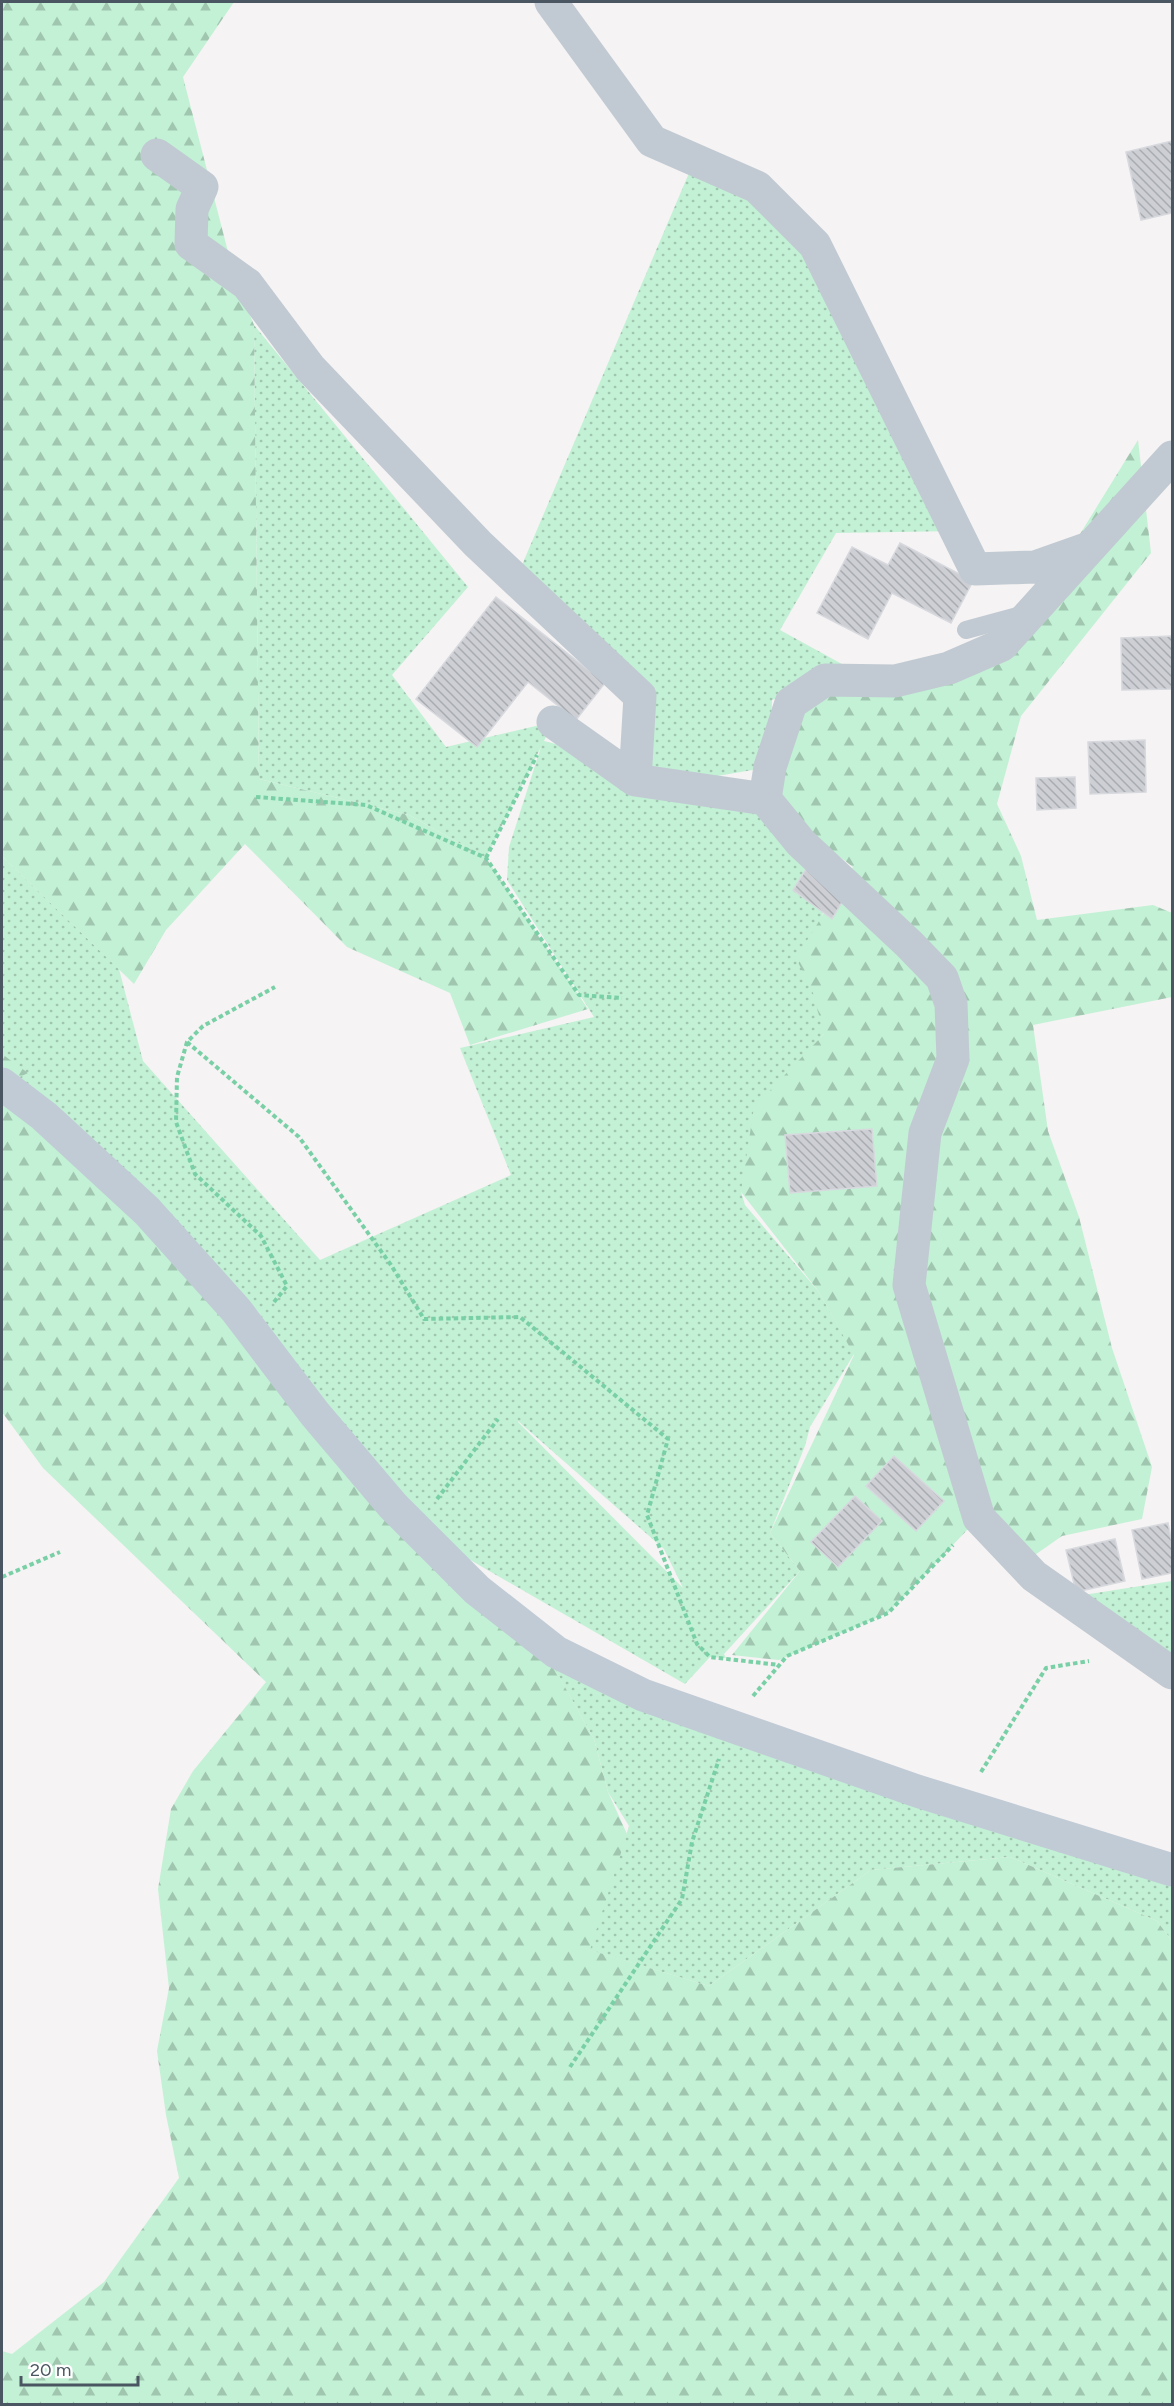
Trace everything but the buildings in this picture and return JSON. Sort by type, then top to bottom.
[{"type":"street","points":[[551,2],[652,141],[758,187],[815,245],[975,569],[1035,567],[1090,548]]},
{"type":"street","points":[[157,155],[202,187],[192,209],[191,244],[247,284],[310,368],[478,544],[640,696],[635,780]]},
{"type":"street","points":[[765,799],[770,767],[791,703],[825,680],[895,681],[949,668],[1002,645],[1173,457]]},
{"type":"street","points":[[547,734],[635,780],[765,799],[801,843],[942,978],[951,1004],[953,1059],[925,1133],[909,1285],[979,1518],[1034,1576],[1173,1673]]},
{"type":"street","points":[[2,1084],[45,1116],[147,1210],[251,1330],[315,1414],[393,1506],[477,1590],[556,1652],[643,1695],[961,1804],[1173,1870]]},
{"type":"lane","points":[[966,630],[1032,612]]},
{"type":"path","points":[[486,858],[547,734]]},
{"type":"path","points":[[256,796],[366,805],[486,858],[579,995],[622,998]]},
{"type":"path","points":[[251,1330],[287,1286],[261,1236],[195,1174],[176,1122],[177,1077],[187,1042],[203,1026],[275,987]]},
{"type":"path","points":[[187,1042],[299,1137],[391,1265],[424,1319],[520,1317],[668,1439],[647,1515],[697,1644],[710,1657],[779,1665]]},
{"type":"path","points":[[415,1528],[498,1419]]},
{"type":"path","points":[[2,1577],[60,1552]]},
{"type":"path","points":[[961,1804],[1046,1668],[1099,1659]]},
{"type":"green space","points":[[2,2],[234,2],[183,77],[234,275],[254,325],[259,779],[409,815],[486,858],[588,1009],[470,1045],[450,993],[347,947],[245,844],[166,930],[134,984],[2,856]]},
{"type":"green space","points":[[695,159],[815,245],[957,531],[836,533],[780,630],[871,680],[825,680],[772,700],[770,767],[694,780],[822,845],[824,1034],[793,1068],[741,1192],[745,1205],[819,1292],[854,1354],[810,1427],[805,1446],[770,1533],[800,1571],[724,1654],[726,1658],[710,1657],[685,1684],[415,1528],[258,1312],[2,1086],[2,856],[119,969],[143,1061],[320,1260],[511,1175],[460,1048],[594,1017],[507,880],[509,847],[541,747],[486,858],[409,815],[259,779],[254,325],[468,587],[392,675],[446,747],[553,722],[544,741],[641,766],[640,696],[516,579]],"holes":[[[518,1421],[664,1549],[683,1588]]]},
{"type":"green space","points":[[1138,440],[1151,553],[1021,716],[997,804],[1021,856],[1037,920],[1153,905],[1172,913],[1172,997],[1033,1025],[1048,1131],[1079,1217],[1112,1348],[1152,1467],[1142,1519],[1062,1536],[1022,1564],[970,1527],[888,1613],[779,1660],[732,1655],[800,1571],[770,1533],[854,1355],[819,1292],[741,1192],[754,1107],[824,1034],[813,993],[796,958],[853,867],[765,799],[791,703],[901,679],[1032,612]]},
{"type":"green space","points":[[2,1054],[28,1073],[3,1085],[537,1637],[594,1739],[608,1792],[627,1834],[590,1950],[709,1986],[871,1870],[1010,1857],[1157,1921],[1172,1941],[1172,2404],[2,2404],[2,2351],[12,2354],[104,2282],[179,2178],[166,2115],[157,2051],[169,1988],[158,1889],[171,1809],[193,1771],[266,1682],[43,1468],[2,1412]]},
{"type":"green space","points":[[1172,1581],[1172,1666],[1077,1596]]},
{"type":"green space","points":[[549,1659],[1172,1882],[1172,1941],[1157,1921],[1010,1857],[871,1870],[709,1986],[589,1950],[629,1826],[608,1792],[594,1739]]}]
